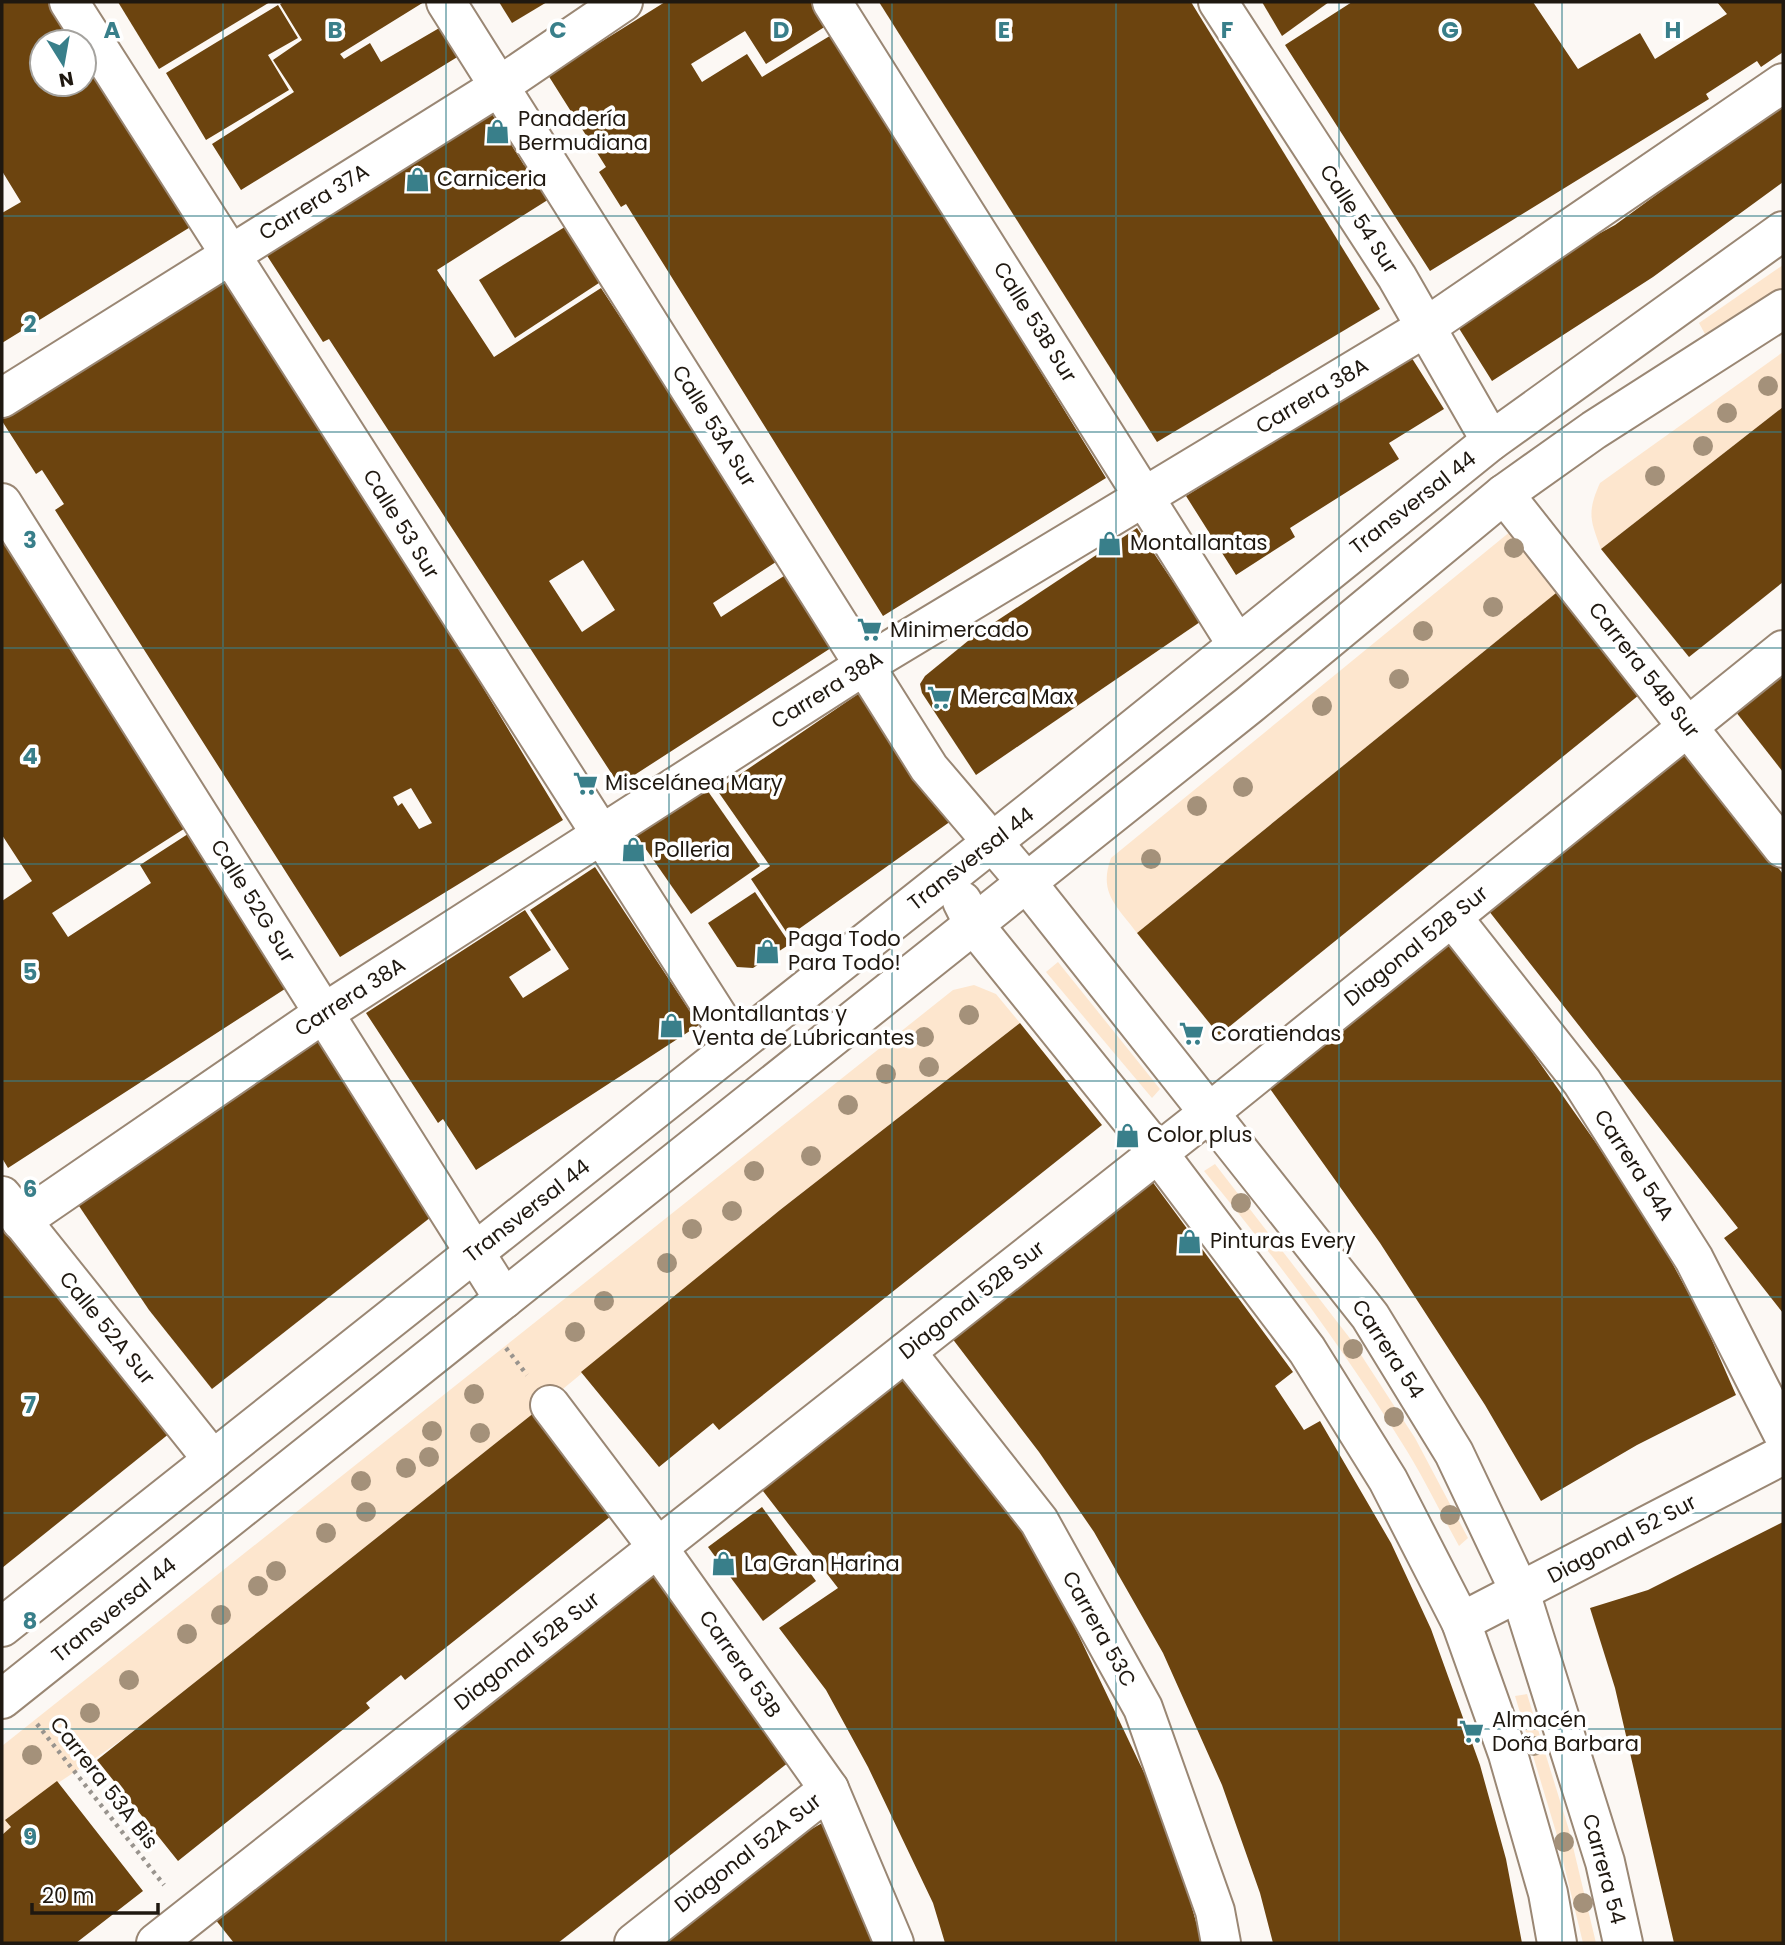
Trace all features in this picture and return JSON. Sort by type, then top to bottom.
[{"type":"street","name":"Calle 53 Sur","points":[[69,2],[599,835],[736,1045]]},
{"type":"street","name":"Calle 53A Sur","points":[[446,2],[980,851]]},
{"type":"street","name":"Carrera 37A","points":[[2,398],[499,86],[622,2]]},
{"type":"street","name":"Calle 53B Sur","points":[[832,2],[1236,643]]},
{"type":"street","name":"Calle 54 Sur","points":[[1218,2],[1397,277],[1491,441]]},
{"type":"street","name":"Carrera 38A","points":[[11,1208],[324,1013],[865,665],[1426,327],[1783,83]]},
{"type":"street","name":"Transversal 44","points":[[2,1628],[1491,441],[1783,231]]},
{"type":"street","name":"Transversal 44","points":[[2,1699],[1249,705],[1504,494],[1594,430],[1783,309]]},
{"type":"street","name":"Carrera 54B Sur","points":[[1504,494],[1783,848]]},
{"type":"street","name":"Calle 52G Sur","points":[[2,503],[504,1299]]},
{"type":"street","name":"Diagonal 52B Sur","points":[[156,1943],[1210,1112],[1783,650]]},
{"type":"street","name":"Carrera 54","points":[[980,851],[1027,883],[1210,1112],[1370,1316],[1454,1453],[1520,1592],[1605,1862],[1623,1943]]},
{"type":"street","points":[[980,851],[963,873],[961,895],[974,925],[1158,1153],[1307,1350],[1388,1480],[1461,1622],[1508,1754],[1548,1893],[1557,1943]]},
{"type":"street","name":"Carrera 54A","points":[[1452,917],[1597,1106],[1694,1259],[1783,1434]]},
{"type":"street","name":"Calle 52A Sur","points":[[11,1208],[213,1460]]},
{"type":"street","name":"Carrera 53C","points":[[906,1352],[1039,1521],[1143,1709],[1215,1911],[1221,1943]]},
{"type":"street","name":"Carrera 53B","points":[[550,1405],[658,1548],[829,1789],[894,1943]]},
{"type":"street","name":"Diagonal 52 Sur","points":[[1461,1622],[1783,1455]]},
{"type":"street","name":"Diagonal 52A Sur","points":[[634,1943],[829,1789]]},
{"type":"path","name":"Carrera 53A Bis","points":[[33,1719],[189,1917]]},
{"type":"shaded area","points":[[1783,265],[1783,287],[1705,334],[1699,323]]},
{"type":"shaded area","points":[[1783,352],[1783,407],[1601,549],[1592,516],[1593,501],[1600,483]]},
{"type":"shaded area","points":[[1511,531],[1556,593],[1137,933],[1108,890],[1111,858]]},
{"type":"shaded area","points":[[1058,962],[1160,1089],[1152,1098],[1046,972]]},
{"type":"shaded area","points":[[974,985],[996,994],[1020,1023],[780,1210],[535,1412],[141,1725],[6,1819],[11,1827],[2,1835],[2,1746],[953,990]]},
{"type":"shaded area","points":[[1215,1164],[1352,1341],[1415,1438],[1468,1538],[1459,1546],[1410,1456],[1380,1408],[1283,1270],[1204,1171]]},
{"type":"shaded area","points":[[1527,1694],[1569,1830],[1596,1943],[1583,1943],[1556,1832],[1515,1696]]},
{"type":"building","points":[[2,2],[50,2],[67,28],[28,28],[28,98],[98,98],[98,76],[192,226],[2,343],[2,213],[21,202],[2,171]]},
{"type":"building","points":[[118,2],[270,2],[159,69]]},
{"type":"building","points":[[424,2],[340,54],[344,59],[370,43],[381,62],[441,27],[459,56],[241,190],[212,144],[294,92],[273,60],[302,40],[280,4]]},
{"type":"building","points":[[499,2],[547,2],[512,23]]},
{"type":"building","points":[[665,2],[811,2],[826,26],[766,64],[745,31],[691,64],[702,82],[747,54],[762,77],[833,34],[1106,478],[883,616],[626,204],[621,207],[599,172],[606,167],[548,75]]},
{"type":"building","points":[[879,2],[1191,2],[1380,309],[1157,442]]},
{"type":"building","points":[[1262,2],[1329,2],[1282,36]]},
{"type":"building","points":[[1352,2],[1533,2],[1578,69],[1640,33],[1655,59],[1727,14],[1717,2],[1783,2],[1783,52],[1761,67],[1757,61],[1706,94],[1709,99],[1430,271],[1285,45]]},
{"type":"building","points":[[278,5],[298,38],[268,55],[289,90],[206,140],[166,73]]},
{"type":"building","points":[[1783,102],[1783,182],[1653,277],[1492,381],[1455,322],[1558,256],[1615,225]]},
{"type":"building","points":[[489,109],[524,165],[531,161],[554,196],[437,270],[494,357],[601,288],[779,560],[713,603],[721,617],[787,574],[834,646],[619,785],[329,339],[323,342],[264,251]],"holes":[[[583,560],[615,610],[582,632],[549,581]]]},
{"type":"building","points":[[568,225],[602,281],[515,338],[479,280]]},
{"type":"building","points":[[220,274],[436,610],[563,820],[340,957],[55,510],[64,504],[42,470],[36,474],[2,421],[2,414]],"holes":[[[411,788],[432,823],[419,829],[402,803],[398,806],[393,797]]]},
{"type":"building","points":[[1408,352],[1444,409],[1389,443],[1399,459],[1290,528],[1295,537],[1236,575],[1186,496],[1355,390]]},
{"type":"building","points":[[1783,407],[1783,582],[1689,657],[1601,549]]},
{"type":"building","points":[[1137,528],[1200,622],[976,775],[922,693],[920,684],[925,676],[974,636]]},
{"type":"building","points":[[2,531],[190,825],[52,913],[68,937],[151,883],[140,865],[191,832],[291,985],[8,1168],[2,1158],[2,901],[32,881],[2,835]]},
{"type":"building","points":[[1556,593],[1639,695],[1219,1035],[1137,933]]},
{"type":"building","points":[[1783,666],[1783,772],[1732,707]]},
{"type":"building","points":[[861,692],[951,821],[789,936],[751,879],[770,866],[717,790]]},
{"type":"building","points":[[1686,750],[1783,874],[1783,1313],[1724,1238],[1738,1228],[1485,906]]},
{"type":"building","points":[[705,787],[760,866],[691,914],[636,835]]},
{"type":"building","points":[[595,867],[699,1025],[476,1170],[443,1119],[438,1123],[366,1013],[525,910],[551,950],[509,977],[523,998],[569,969],[530,910]]},
{"type":"building","points":[[755,892],[790,944],[753,968],[737,967],[708,923]]},
{"type":"building","points":[[1454,941],[1657,1235],[1704,1322],[1736,1395],[1637,1445],[1541,1501],[1485,1405],[1380,1243],[1261,1076]]},
{"type":"building","points":[[1020,1023],[1102,1125],[719,1430],[713,1423],[659,1467],[581,1372],[780,1210]]},
{"type":"building","points":[[318,1041],[377,1129],[431,1217],[212,1389],[149,1310],[77,1203]]},
{"type":"building","points":[[1146,1173],[1293,1372],[1275,1386],[1304,1430],[1320,1421],[1391,1543],[1431,1629],[1480,1765],[1506,1859],[1522,1943],[1273,1943],[1260,1893],[1222,1785],[1163,1653],[1094,1532],[1039,1452],[945,1329]]},
{"type":"building","points":[[2,1226],[170,1433],[2,1568]]},
{"type":"building","points":[[905,1373],[1039,1552],[1168,1823],[1202,1943],[945,1943],[933,1903],[868,1767],[826,1690],[779,1628],[838,1588],[759,1486]]},
{"type":"building","points":[[535,1412],[616,1512],[405,1680],[401,1675],[366,1703],[370,1708],[178,1861],[97,1760]]},
{"type":"building","points":[[762,1507],[816,1581],[763,1621],[708,1547]]},
{"type":"building","points":[[1783,1522],[1783,1943],[1674,1943],[1615,1688],[1590,1608],[1648,1590]]},
{"type":"building","points":[[651,1569],[798,1755],[558,1943],[234,1943],[211,1914]]},
{"type":"building","points":[[57,1781],[143,1891],[76,1943],[2,1943],[2,1835],[11,1827],[5,1820]]},
{"type":"building","points":[[822,1823],[876,1943],[661,1943],[716,1885]]},
{"type":"place","name":"Panadería Bermudiana","points":[[498,131]]},
{"type":"place","name":"Carniceria","points":[[417,179]]},
{"type":"place","name":"Montallantas","points":[[1110,543]]},
{"type":"place","name":"Minimercado","points":[[870,630]]},
{"type":"place","name":"Merca Max","points":[[940,697]]},
{"type":"place","name":"Miscelánea Mary","points":[[585,783]]},
{"type":"place","name":"Polleria","points":[[634,850]]},
{"type":"place","name":"Paga Todo Para Todo!","points":[[768,951]]},
{"type":"place","name":"Montallantas y Venta de Lubricantes","points":[[672,1026]]},
{"type":"place","name":"Coratiendas","points":[[1191,1034]]},
{"type":"place","name":"Color plus","points":[[1127,1135]]},
{"type":"place","name":"Pinturas Every","points":[[1190,1241]]},
{"type":"place","name":"La Gran Harina","points":[[724,1564]]},
{"type":"place","name":"Almacén Doña Barbara","points":[[1472,1732]]}]
